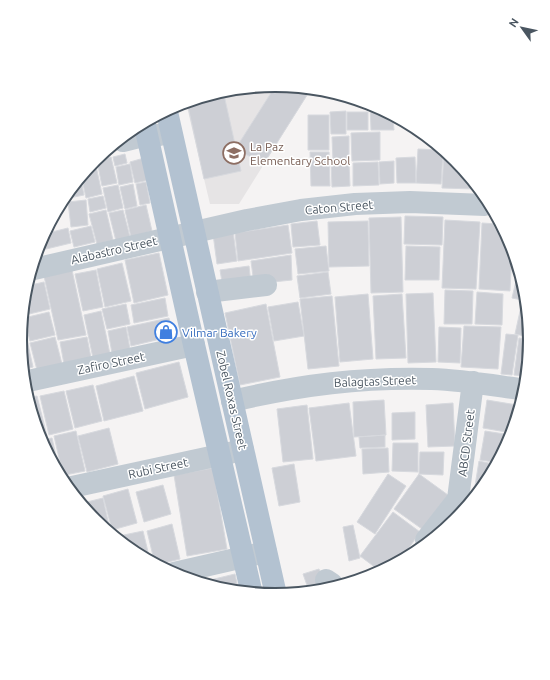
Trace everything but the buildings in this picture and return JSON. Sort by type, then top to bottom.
[{"type":"main road","name":"Zobel Roxas Street","points":[[169,122],[274,588]]},
{"type":"main road","name":"Zobel Roxas Street","points":[[146,131],[250,586]]},
{"type":"street","points":[[135,135],[146,131],[159,135],[169,122]]},
{"type":"street","name":"Caton Street","points":[[194,233],[247,220],[301,210],[355,204],[410,202],[482,204]]},
{"type":"street","name":"Alabastro Street","points":[[37,268],[194,233]]},
{"type":"street","points":[[207,292],[266,285]]},
{"type":"street","name":"Zafiro Street","points":[[31,380],[194,345]]},
{"type":"street","name":"Balagtas Street","points":[[232,401],[271,392],[352,380],[420,379],[473,382],[518,389]]},
{"type":"street","name":"ABCD Street","points":[[444,521],[462,502],[473,382]]},
{"type":"street","name":"Rubi Street","points":[[75,486],[243,450]]},
{"type":"street","points":[[184,571],[266,552]]},
{"type":"shaded area","name":"La Paz Elementary School","points":[[275,92],[308,94],[239,204],[210,204],[187,108],[211,100],[243,94]]},
{"type":"place","name":"La Paz Elementary School","points":[[234,153]]},
{"type":"place","name":"Vilmar Bakery","points":[[166,332]]}]
